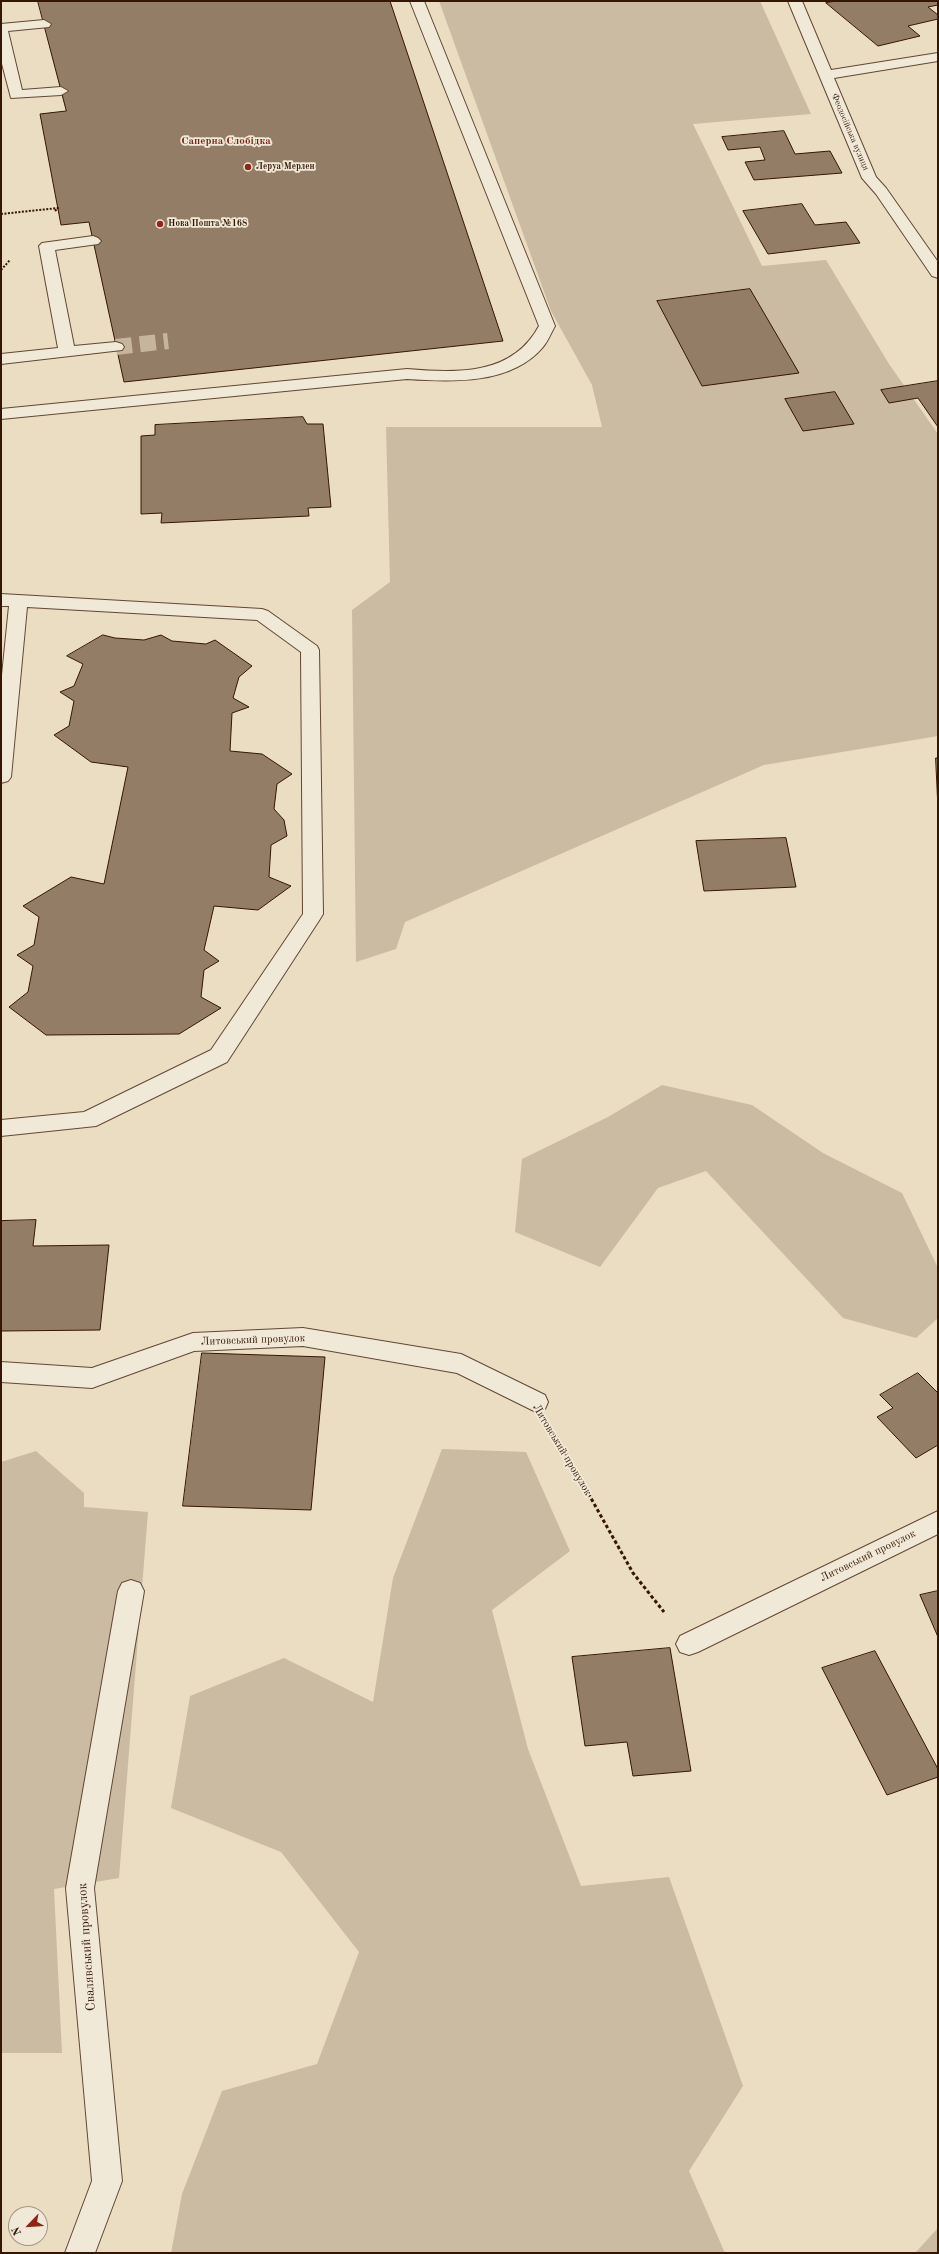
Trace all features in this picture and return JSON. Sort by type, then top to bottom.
[{"type":"street","points":[[1,414],[407,374],[445,377],[488,373],[516,360],[535,346],[547,326],[417,1]]},
{"type":"street","name":"Феодосійська вулиця","points":[[795,1],[869,178],[881,191],[938,273]]},
{"type":"street","points":[[44,24],[1,28],[16,95],[61,91]]},
{"type":"street","points":[[827,75],[938,57]]},
{"type":"street","points":[[67,352],[47,246],[93,241]]},
{"type":"street","points":[[1,359],[116,347]]},
{"type":"street","points":[[1,777],[10,600],[262,615],[310,650],[313,914],[219,1056],[88,1120],[1,1128]]},
{"type":"street","name":"Литовський провулок","points":[[1,1372],[92,1378],[194,1342],[304,1337],[461,1364],[536,1402]]},
{"type":"street","name":"Литовський провулок","points":[[689,1644],[938,1522]]},
{"type":"street","name":"Свалявський провулок","points":[[80,2253],[107,2181],[80,1888],[131,1591]]},
{"type":"path","name":"Литовський провулок","points":[[536,1402],[633,1573],[689,1644]]},
{"type":"shaded area","points":[[439,1],[760,1],[811,114],[693,124],[762,266],[826,260],[889,364],[938,434],[938,736],[764,765],[405,922],[396,949],[356,962],[352,610],[390,582],[386,427],[602,427],[592,385],[551,311]]},
{"type":"shaded area","points":[[662,1085],[752,1105],[823,1153],[902,1193],[938,1268],[938,1318],[916,1338],[843,1318],[706,1171],[658,1188],[600,1267],[515,1232],[522,1159],[608,1117]]},
{"type":"shaded area","points":[[442,1449],[526,1452],[570,1551],[492,1610],[528,1749],[581,1886],[669,1877],[743,2086],[689,2171],[725,2253],[171,2253],[182,2194],[222,2091],[317,2064],[359,1952],[281,1852],[171,1808],[190,1696],[284,1658],[373,1702],[393,1578]]},
{"type":"shaded area","points":[[36,1451],[84,1493],[84,1507],[148,1512],[119,1878],[54,1889],[62,2053],[1,2053],[1,1462]]},
{"type":"shaded area","points":[[938,2228],[938,2253],[915,2253]]},
{"type":"building","name":"Леруа Мерлен","points":[[38,1],[390,1],[503,341],[124,382],[89,222],[61,225],[40,114],[66,111]]},
{"type":"building","points":[[836,1],[938,1],[938,5],[928,7],[938,15],[938,19],[908,26],[920,36],[878,46],[826,3]]},
{"type":"building","points":[[784,131],[795,154],[830,151],[842,173],[754,180],[745,162],[765,160],[760,147],[728,150],[722,137]]},
{"type":"building","points":[[802,204],[815,225],[846,222],[860,243],[768,254],[743,211]]},
{"type":"building","points":[[750,289],[799,373],[702,386],[657,301]]},
{"type":"building","points":[[938,381],[938,427],[918,398],[889,403],[881,390]]},
{"type":"building","points":[[835,392],[854,424],[803,431],[785,399]]},
{"type":"building","points":[[303,417],[307,424],[323,424],[331,507],[308,508],[309,516],[161,523],[162,513],[141,514],[141,436],[155,435],[155,425]]},
{"type":"building","points":[[103,635],[115,638],[144,640],[161,635],[172,641],[206,644],[215,640],[252,666],[239,677],[233,698],[249,707],[232,713],[230,751],[262,754],[292,774],[277,784],[274,809],[284,820],[287,836],[271,845],[269,877],[291,886],[258,910],[214,906],[204,950],[219,961],[204,970],[201,997],[221,1008],[179,1034],[46,1035],[9,1007],[28,992],[33,966],[17,955],[34,945],[39,917],[23,906],[71,877],[104,884],[128,767],[91,762],[54,735],[69,726],[74,701],[60,692],[74,686],[83,664],[67,656]]},
{"type":"building","points":[[936,758],[938,758],[938,808]]},
{"type":"building","points":[[786,838],[796,887],[704,891],[696,841]]},
{"type":"building","points":[[36,1220],[33,1246],[109,1245],[100,1330],[1,1331],[1,1221]]},
{"type":"building","points":[[202,1353],[325,1357],[311,1510],[183,1506]]},
{"type":"building","points":[[918,1373],[938,1393],[938,1445],[916,1458],[877,1417],[893,1408],[880,1395]]},
{"type":"building","points":[[938,1591],[938,1637],[920,1595]]},
{"type":"building","points":[[670,1648],[691,1771],[633,1776],[627,1742],[585,1746],[572,1657]]},
{"type":"building","points":[[875,1651],[938,1769],[938,1777],[887,1795],[822,1668]]},
{"type":"tunnel","points":[[116,347],[168,341]]},
{"type":"place","name":"Леруа Мерлен","points":[[248,167]]},
{"type":"place","name":"Нова Пошта №168","points":[[160,224]]},
{"type":"district","name":"Саперна Слобідка","points":[[226,141]]}]
